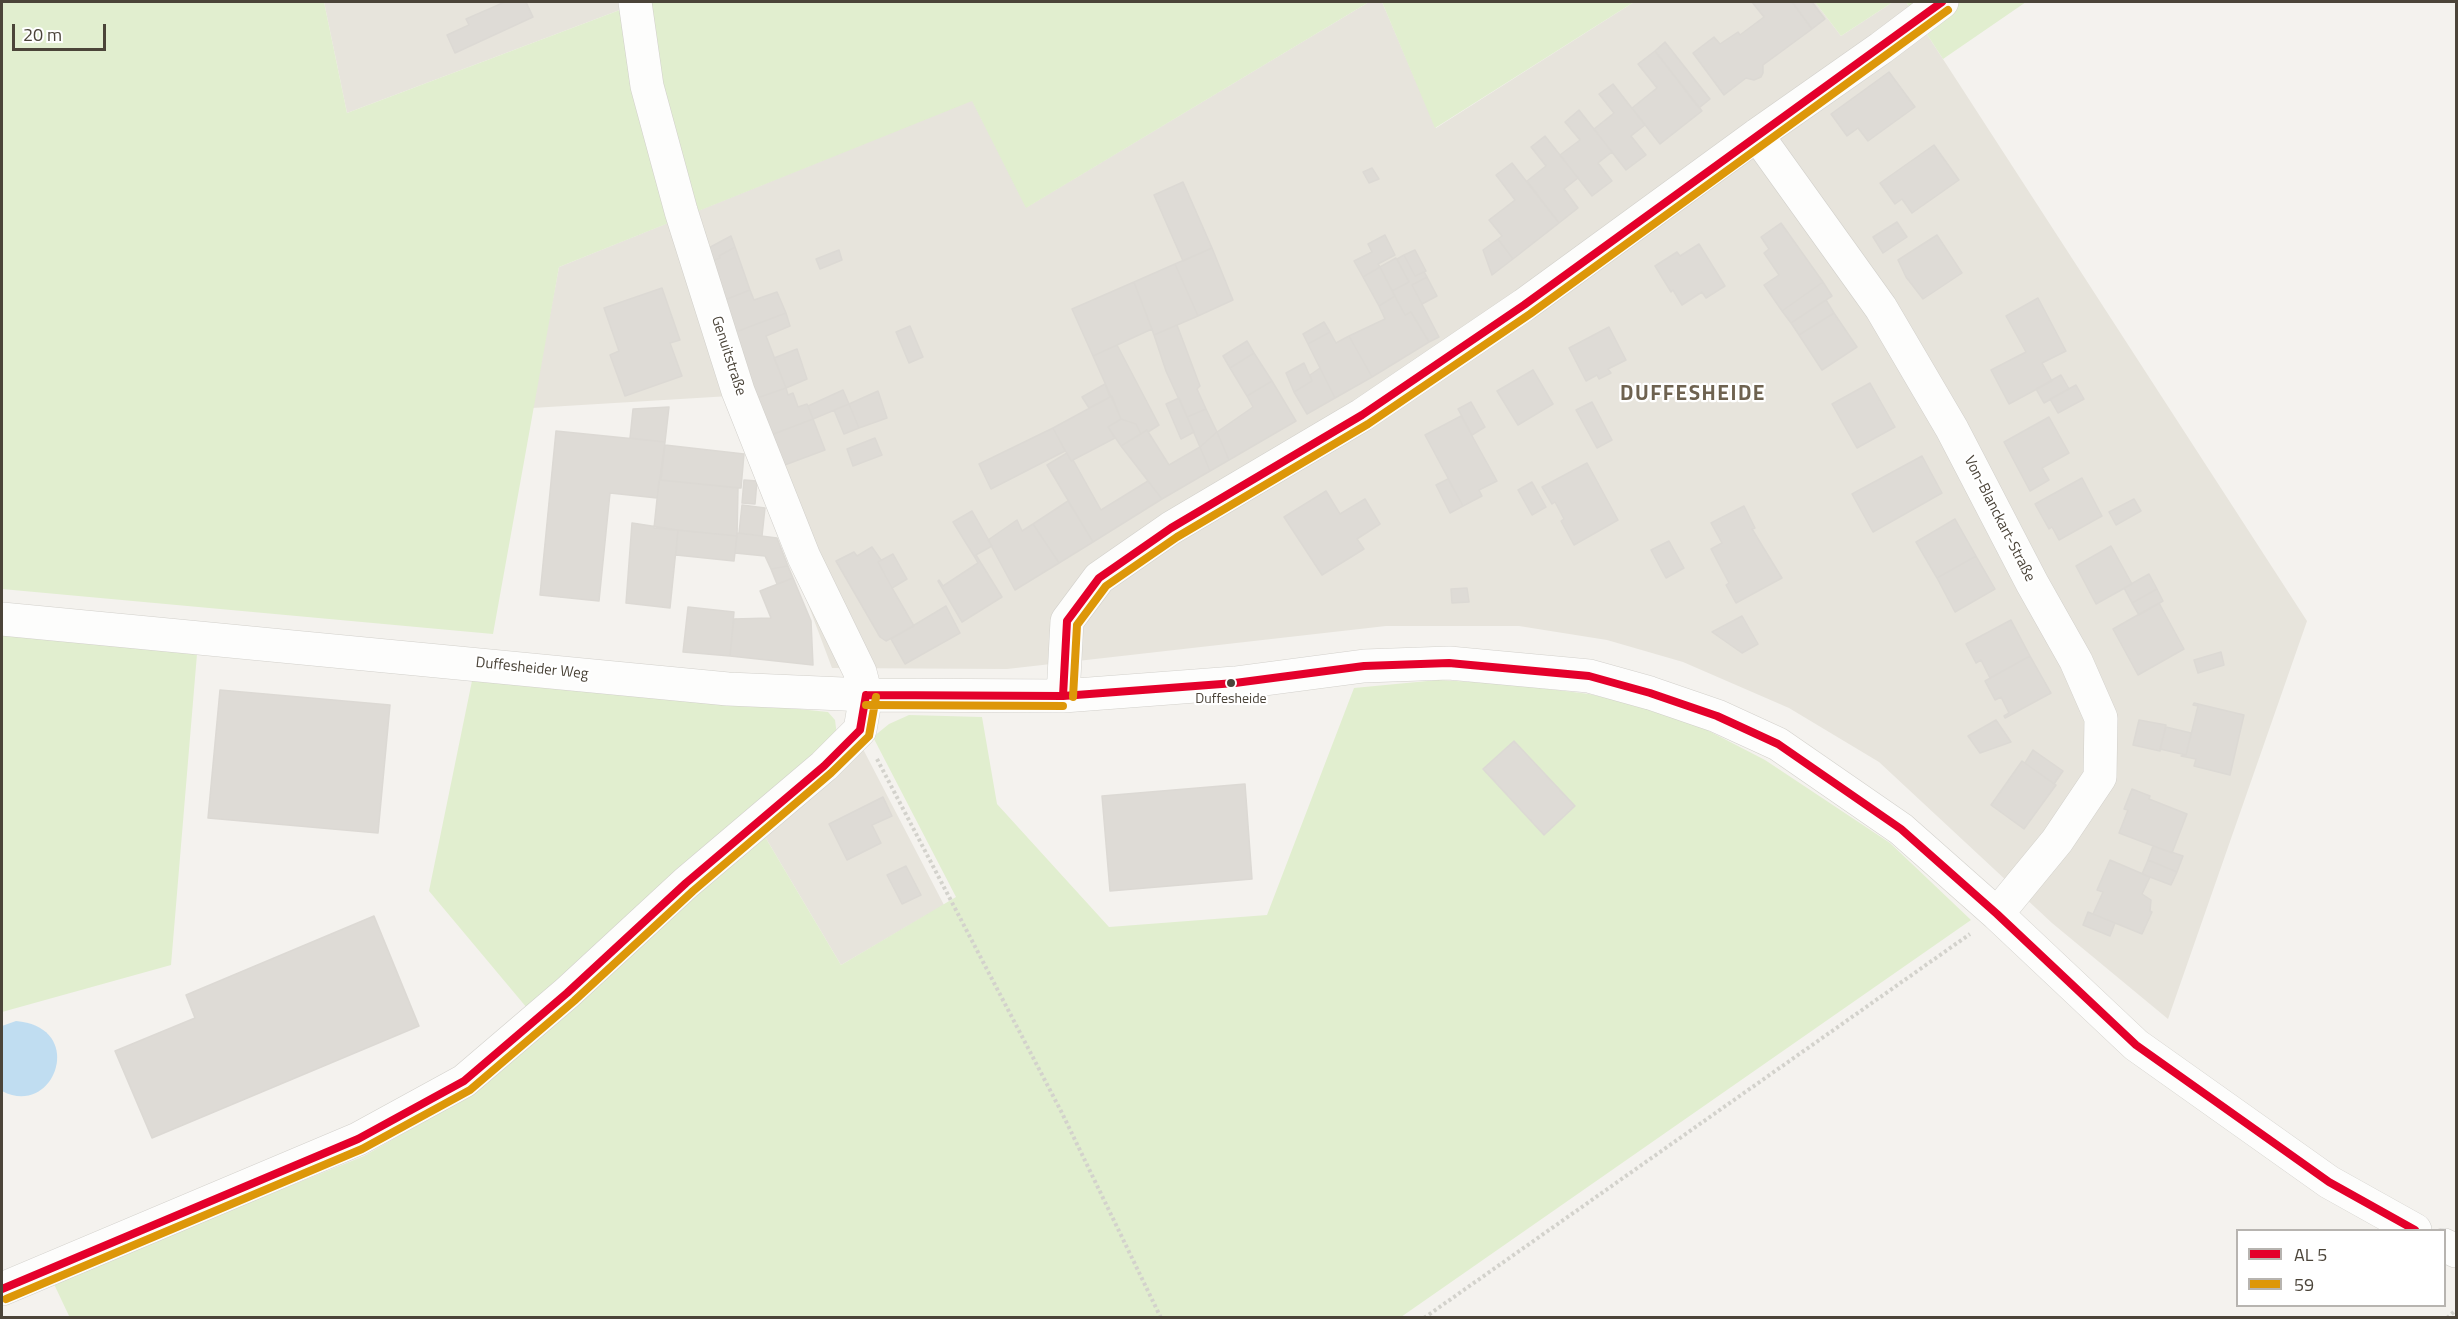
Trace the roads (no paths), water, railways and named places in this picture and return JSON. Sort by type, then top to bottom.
[{"type":"street","name":"Genuitstraße","points":[[635,2],[650,98],[681,211],[738,390],[804,557],[852,652],[866,695]]},
{"type":"street","points":[[1063,696],[1067,621],[1099,578],[1171,528],[1362,415],[1524,305],[1942,2]]},
{"type":"street","name":"Von-Blanckart-Straße","points":[[1757,135],[1881,308],[1952,429],[2032,583],[2076,661],[2101,718],[2100,777],[2057,841],[1997,914]]},
{"type":"street","name":"Duffesheider Weg","points":[[2,619],[728,689],[866,695],[1063,696],[1235,683],[1364,666],[1449,663],[1589,676],[1650,693],[1717,716],[1778,744],[1901,829],[1997,914],[2136,1045],[2329,1182],[2413,1229]]},
{"type":"street","points":[[2,1289],[358,1139],[464,1081],[567,993],[686,883],[824,766],[860,730],[866,695]]},
{"type":"water","points":[[16,1021],[38,1027],[52,1038],[57,1053],[55,1069],[48,1083],[36,1093],[20,1096],[2,1091],[2,1026]]},
{"type":"place","name":"Duffesheide","points":[[1231,683]]},
{"type":"district","name":"DUFFESHEIDE","points":[[1693,395]]}]
